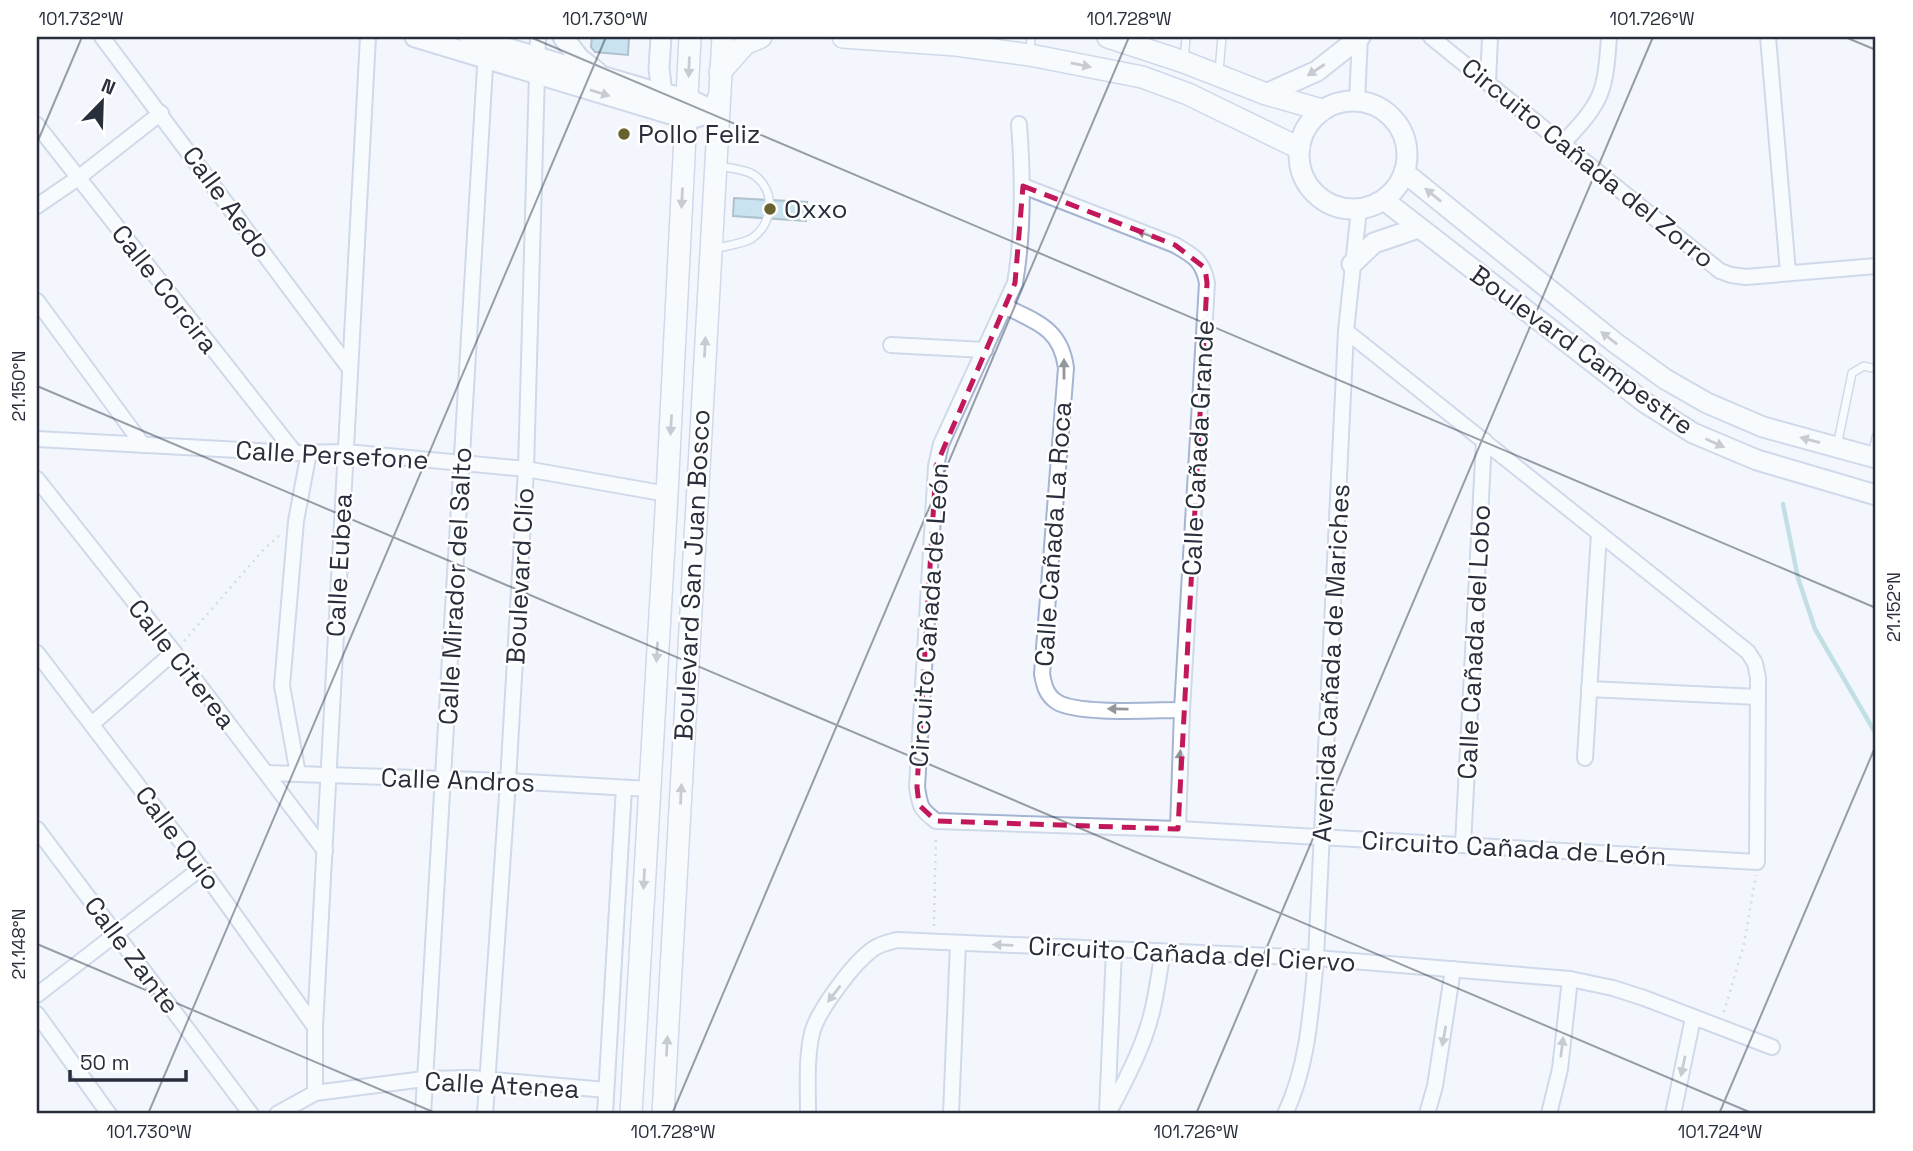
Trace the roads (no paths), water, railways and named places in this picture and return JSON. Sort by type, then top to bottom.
[{"type":"main road","name":"Boulevard San Juan Bosco","points":[[631,1114],[690,37]]},
{"type":"main road","name":"Boulevard San Juan Bosco","points":[[663,1114],[717,140],[714,103],[723,37]]},
{"type":"main road","points":[[720,72],[745,44],[761,37]]},
{"type":"main road","points":[[843,37],[956,45],[1030,46],[1142,77],[1188,94],[1299,148]]},
{"type":"main road","points":[[1108,37],[1184,62],[1266,94],[1322,110]]},
{"type":"main road","points":[[687,116],[702,123],[717,140]]},
{"type":"street","name":"Calle Aedo","points":[[102,37],[350,369]]},
{"type":"street","name":"Calle Eubea","points":[[314,1093],[315,1027],[368,37]]},
{"type":"street","points":[[415,37],[482,43],[536,65],[687,116]]},
{"type":"street","name":"Boulevard Clío","points":[[485,1114],[526,469],[537,37]]},
{"type":"street","points":[[563,37],[579,58],[603,77]]},
{"type":"street","points":[[661,37],[659,68],[662,94]]},
{"type":"street","points":[[1266,94],[1317,71],[1360,37]]},
{"type":"street","points":[[1357,101],[1360,37]]},
{"type":"street","name":"Circuito Cañada del Zorro","points":[[1431,37],[1720,271],[1746,277],[1876,266]]},
{"type":"street","points":[[1488,82],[1490,37]]},
{"type":"street","points":[[1563,143],[1588,117],[1599,99],[1606,77],[1609,37]]},
{"type":"street","points":[[1768,37],[1788,272]]},
{"type":"street","name":"Calle Mirador del Salto","points":[[422,1114],[463,462],[482,43]]},
{"type":"street","points":[[536,65],[603,77],[662,94],[687,116]]},
{"type":"street","points":[[1357,101],[1376,106],[1392,117],[1403,134],[1407,153],[1405,172],[1397,186],[1384,200],[1359,209],[1328,203],[1315,193],[1305,180],[1299,148],[1307,127],[1322,110],[1357,101]]},
{"type":"street","points":[[687,116],[700,103],[714,103]]},
{"type":"street","points":[[37,206],[78,178],[161,113]]},
{"type":"street","name":"Circuito Cañada de León","points":[[1019,124],[1023,186],[1020,256],[1015,283],[941,444],[936,466],[918,787],[919,805],[925,813],[936,821],[1178,828],[1757,862],[1758,697]]},
{"type":"street","name":"Calle Corcira","points":[[37,125],[302,452]]},
{"type":"street","name":"Boulevard Campestre","points":[[1405,172],[1614,342],[1665,379],[1707,403],[1763,427],[1874,457]]},
{"type":"street","name":"Calle Cañada Grande","points":[[1023,186],[1175,245],[1192,255],[1205,268],[1207,297],[1182,710],[1178,828]]},
{"type":"street","name":"Boulevard Campestre","points":[[1384,200],[1644,402],[1693,433],[1757,460],[1876,495]]},
{"type":"street","name":"Avenida Cañada de Mariches","points":[[1285,1114],[1296,1091],[1310,1020],[1316,958],[1346,331],[1359,209]]},
{"type":"street","points":[[1352,264],[1374,243],[1418,228]]},
{"type":"street","points":[[37,301],[143,445]]},
{"type":"street","name":"Calle Cañada La Roca","points":[[1006,307],[1041,324],[1055,336],[1064,351],[1066,368],[1042,674],[1045,689],[1056,701],[1074,708],[1182,710]]},
{"type":"street","points":[[1346,331],[1748,652],[1755,663],[1758,697],[1589,689]]},
{"type":"street","points":[[891,345],[985,350]]},
{"type":"street","name":"Calle Persefone","points":[[37,439],[346,452],[463,462],[526,469],[667,494]]},
{"type":"street","name":"Calle Cañada del Lobo","points":[[1463,845],[1484,440]]},
{"type":"street","points":[[298,774],[282,686],[302,452]]},
{"type":"street","name":"Calle Citerea","points":[[37,479],[174,652],[325,851]]},
{"type":"street","points":[[1585,758],[1599,533]]},
{"type":"street","points":[[92,724],[174,652]]},
{"type":"street","name":"Calle Quío","points":[[37,653],[201,868],[315,1027]]},
{"type":"street","name":"Calle Andros","points":[[267,774],[508,781],[649,789]]},
{"type":"street","points":[[605,1114],[624,788]]},
{"type":"street","name":"Calle Zante","points":[[37,829],[251,1114]]},
{"type":"street","points":[[37,995],[201,868]]},
{"type":"street","name":"Circuito Cañada del Ciervo","points":[[808,1114],[809,1052],[813,1030],[822,1009],[859,963],[880,944],[897,940],[1316,958],[1570,979],[1613,988],[1772,1047]]},
{"type":"street","points":[[951,1114],[958,943]]},
{"type":"street","points":[[1107,1114],[1114,950]]},
{"type":"street","points":[[1107,1114],[1133,1067],[1142,1042],[1152,1012],[1163,952]]},
{"type":"street","points":[[1427,1114],[1435,1086],[1453,969]]},
{"type":"street","points":[[1549,1114],[1560,1069],[1570,979]]},
{"type":"street","points":[[37,1016],[104,1113]]},
{"type":"street","points":[[1673,1114],[1693,1017]]},
{"type":"street","name":"Calle Atenea","points":[[277,1114],[314,1093],[424,1079],[487,1079],[606,1090]]},
{"type":"lane","points":[[1184,62],[1186,37]]},
{"type":"lane","points":[[1218,75],[1222,37]]},
{"type":"lane","points":[[710,250],[750,239],[764,225],[771,208],[767,187],[752,173],[715,166]]},
{"type":"lane","points":[[1837,447],[1852,373],[1864,366],[1876,369]]},
{"type":"lane","points":[[1874,457],[1876,437]]},
{"type":"waterway","points":[[1783,504],[1798,578],[1815,629],[1876,734]]},
{"type":"place","name":"Pollo Feliz","points":[[624,134]]},
{"type":"place","name":"Oxxo","points":[[770,209]]}]
